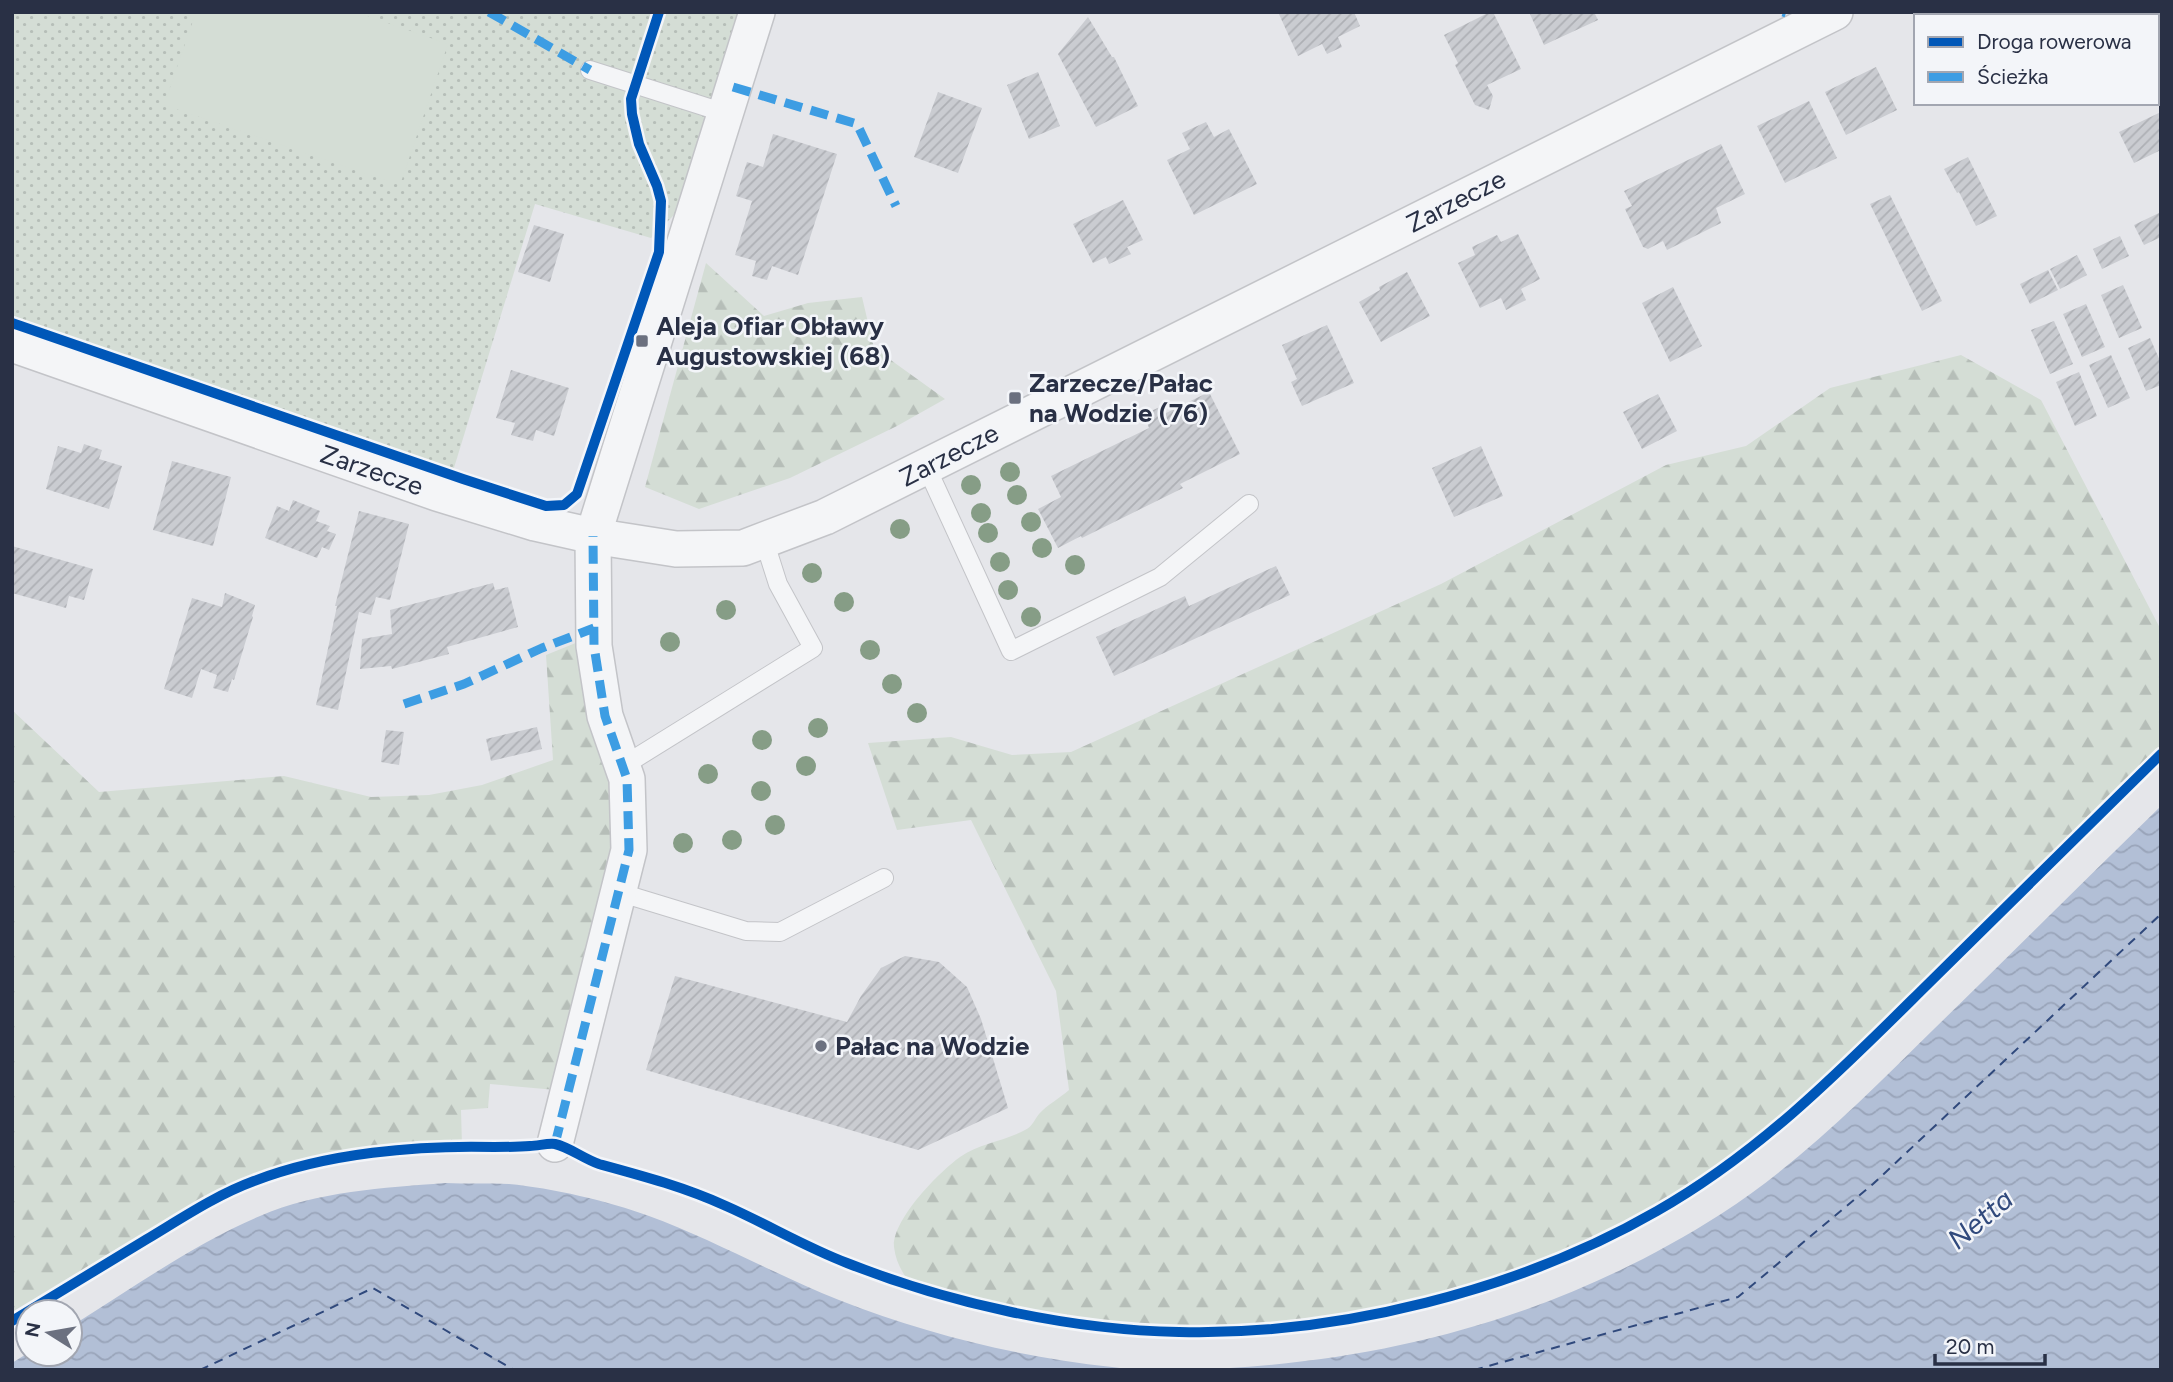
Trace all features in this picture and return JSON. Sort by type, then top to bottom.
[{"type":"street","points":[[555,1144],[629,850],[627,779],[605,716],[594,646],[593,536],[757,12]]},
{"type":"street","name":"Zarzecze","points":[[12,344],[437,493],[535,523],[593,536],[676,549],[743,548],[824,517],[926,466],[1791,21],[1835,12]]},
{"type":"lane","points":[[590,70],[725,113]]},
{"type":"lane","points":[[926,466],[1011,651],[1160,577],[1249,505]]},
{"type":"lane","points":[[623,766],[813,648],[778,584],[764,540]]},
{"type":"lane","points":[[618,892],[746,931],[780,932],[884,878]]},
{"type":"green space","points":[[12,12],[739,12],[674,215],[651,238],[535,204],[453,471],[12,328]]},
{"type":"green space","points":[[196,12],[356,12],[448,44],[400,185],[164,105]]},
{"type":"green space","points":[[706,263],[764,316],[808,303],[862,297],[874,348],[945,399],[897,426],[790,478],[699,509],[645,487]]},
{"type":"green space","points":[[1961,355],[2041,400],[2161,630],[2161,754],[1864,1048],[1784,1122],[1701,1185],[1634,1224],[1562,1258],[1486,1286],[1409,1307],[1331,1322],[1253,1331],[1143,1330],[1043,1317],[912,1286],[900,1268],[894,1247],[895,1236],[918,1198],[960,1157],[1028,1128],[1042,1111],[1069,1090],[1056,991],[971,820],[897,830],[868,743],[951,737],[1012,755],[1071,752],[1441,584],[1666,465],[1746,446],[1830,388]]},
{"type":"green space","points":[[583,640],[582,679],[590,712],[616,780],[619,818],[556,1090],[490,1084],[488,1108],[461,1110],[462,1146],[374,1153],[308,1165],[254,1181],[199,1207],[50,1298],[14,1298],[12,1321],[12,710],[99,792],[284,776],[371,797],[429,795],[482,785],[553,760],[546,655]]},
{"type":"water","name":"Netta","points":[[2161,806],[2161,1370],[1179,1370],[1322,1359],[1392,1347],[1528,1309],[1594,1283],[1658,1251],[1750,1194],[1832,1127]]},
{"type":"water","points":[[445,1183],[501,1184],[561,1192],[616,1205],[673,1225],[839,1300],[939,1334],[1077,1363],[1128,1369],[1176,1370],[12,1370],[14,1362],[14,1368],[84,1368],[84,1318],[187,1253],[235,1227],[282,1208],[328,1196]]},
{"type":"building","points":[[1278,12],[1354,12],[1360,26],[1338,37],[1342,47],[1327,54],[1322,44],[1298,56]]},
{"type":"building","points":[[1493,12],[1521,69],[1487,85],[1493,96],[1489,110],[1475,105],[1444,35]]},
{"type":"building","points":[[1529,12],[1594,12],[1598,20],[1544,45]]},
{"type":"building","points":[[1088,17],[1114,57],[1138,106],[1096,127],[1058,54]]},
{"type":"building","points":[[1876,67],[1897,110],[1846,135],[1825,92]]},
{"type":"building","points":[[1038,72],[1060,126],[1029,139],[1007,85]]},
{"type":"building","points":[[938,92],[982,108],[958,173],[914,157]]},
{"type":"building","points":[[1809,101],[1837,158],[1785,183],[1757,126]]},
{"type":"building","points":[[2161,112],[2161,150],[2134,163],[2119,132]]},
{"type":"building","points":[[1206,122],[1214,137],[1229,129],[1257,184],[1194,215],[1167,160],[1190,149],[1182,133]]},
{"type":"building","points":[[773,134],[837,154],[798,275],[772,266],[767,280],[752,276],[756,261],[735,255],[752,201],[736,196],[747,162],[763,167]]},
{"type":"building","points":[[1721,144],[1745,194],[1716,208],[1721,223],[1667,250],[1663,241],[1648,249],[1643,247],[1625,209],[1632,206],[1624,191]]},
{"type":"building","points":[[1968,157],[1997,216],[1976,226],[1944,169]]},
{"type":"building","points":[[1890,195],[1942,301],[1922,311],[1870,204]]},
{"type":"building","points":[[1123,200],[1143,240],[1127,247],[1131,254],[1109,264],[1106,257],[1093,263],[1073,224]]},
{"type":"building","points":[[2161,212],[2161,237],[2144,245],[2134,225]]},
{"type":"building","points":[[534,225],[564,234],[550,282],[518,272]]},
{"type":"building","points":[[1518,234],[1540,279],[1521,289],[1526,300],[1506,310],[1501,298],[1480,308],[1458,263],[1475,255],[1472,247],[1497,235],[1501,242]]},
{"type":"building","points":[[2120,236],[2129,256],[2102,269],[2093,249]]},
{"type":"building","points":[[2077,255],[2087,275],[2060,289],[2050,269]]},
{"type":"building","points":[[2048,270],[2058,290],[2030,304],[2020,284]]},
{"type":"building","points":[[1407,272],[1430,316],[1381,342],[1359,302],[1380,290],[1379,287]]},
{"type":"building","points":[[2123,285],[2142,328],[2119,338],[2101,295]]},
{"type":"building","points":[[1673,287],[1702,346],[1670,362],[1642,303]]},
{"type":"building","points":[[2086,304],[2105,347],[2082,357],[2063,314]]},
{"type":"building","points":[[2054,321],[2073,364],[2050,374],[2031,330]]},
{"type":"building","points":[[1327,325],[1354,383],[1302,406],[1291,382],[1297,379],[1282,345]]},
{"type":"building","points":[[2150,338],[2161,363],[2161,385],[2146,391],[2128,348]]},
{"type":"building","points":[[2111,355],[2130,398],[2108,408],[2089,365]]},
{"type":"building","points":[[511,370],[569,388],[554,436],[536,430],[533,441],[511,435],[515,423],[496,418]]},
{"type":"building","points":[[2079,372],[2097,416],[2075,426],[2056,382]]},
{"type":"building","points":[[1209,392],[1240,454],[1180,484],[1183,488],[1058,548],[1038,509],[1061,497],[1051,476],[1149,428],[1144,414],[1160,407],[1164,414]]},
{"type":"building","points":[[1658,394],[1677,431],[1642,449],[1623,412]]},
{"type":"building","points":[[84,444],[102,450],[99,459],[122,466],[109,509],[46,489],[58,446],[81,453]]},
{"type":"building","points":[[1481,446],[1503,496],[1454,517],[1432,468]]},
{"type":"building","points":[[172,461],[231,477],[213,546],[153,530]]},
{"type":"building","points":[[293,500],[320,511],[316,521],[330,526],[327,531],[336,534],[329,550],[322,547],[317,558],[265,538],[277,506],[289,511]]},
{"type":"building","points":[[359,511],[409,524],[390,600],[376,597],[371,615],[359,612],[338,710],[316,705],[335,606]]},
{"type":"building","points":[[12,546],[93,569],[84,600],[69,596],[66,608],[12,593]]},
{"type":"building","points":[[1276,566],[1290,595],[1114,676],[1096,637],[1185,596],[1189,606]]},
{"type":"building","points":[[493,583],[495,590],[508,587],[518,627],[447,647],[449,654],[392,669],[391,666],[360,669],[362,639],[392,634],[390,610]]},
{"type":"building","points":[[225,593],[255,605],[234,680],[232,679],[228,692],[213,688],[217,675],[201,669],[192,698],[164,689],[192,598],[222,607]]},
{"type":"building","points":[[537,727],[542,749],[491,761],[486,739]]},
{"type":"building","points":[[386,730],[404,732],[399,765],[381,762]]},
{"type":"building","name":"Pałac na Wodzie","points":[[905,956],[939,962],[967,987],[981,1019],[1008,1108],[918,1150],[646,1070],[675,976],[847,1022],[881,968]]},
{"type":"ferry route","points":[[1474,1370],[1738,1297],[1873,1184],[2161,914]]},
{"type":"ferry route","points":[[200,1370],[373,1288],[514,1370]]},
{"type":"marked path","points":[[489,12],[590,70]]},
{"type":"marked path","points":[[733,87],[857,124],[896,206]]},
{"type":"marked path","points":[[555,1144],[629,850],[627,779],[605,716],[594,646],[593,536]]},
{"type":"marked path","points":[[404,704],[464,684],[542,648],[594,628]]},
{"type":"cycle path","points":[[12,323],[463,479],[546,506],[564,505],[577,494],[659,252],[661,201],[639,144],[631,99],[659,12]]},
{"type":"cycle path","points":[[12,1321],[186,1215],[240,1187],[282,1171],[342,1157],[403,1149],[552,1144],[599,1164],[710,1199],[831,1257],[886,1277],[968,1302],[1053,1320],[1138,1330],[1240,1331],[1302,1326],[1426,1303],[1547,1264],[1604,1239],[1695,1188],[1731,1162],[1800,1107],[1832,1077],[2161,754]]},
{"type":"place","name":"Aleja Ofiar Obławy Augustowskiej (68)","points":[[642,341]]},
{"type":"place","name":"Zarzecze/Pałac na Wodzie (76)","points":[[1015,398]]},
{"type":"place","name":"Pałac na Wodzie","points":[[821,1046]]}]
